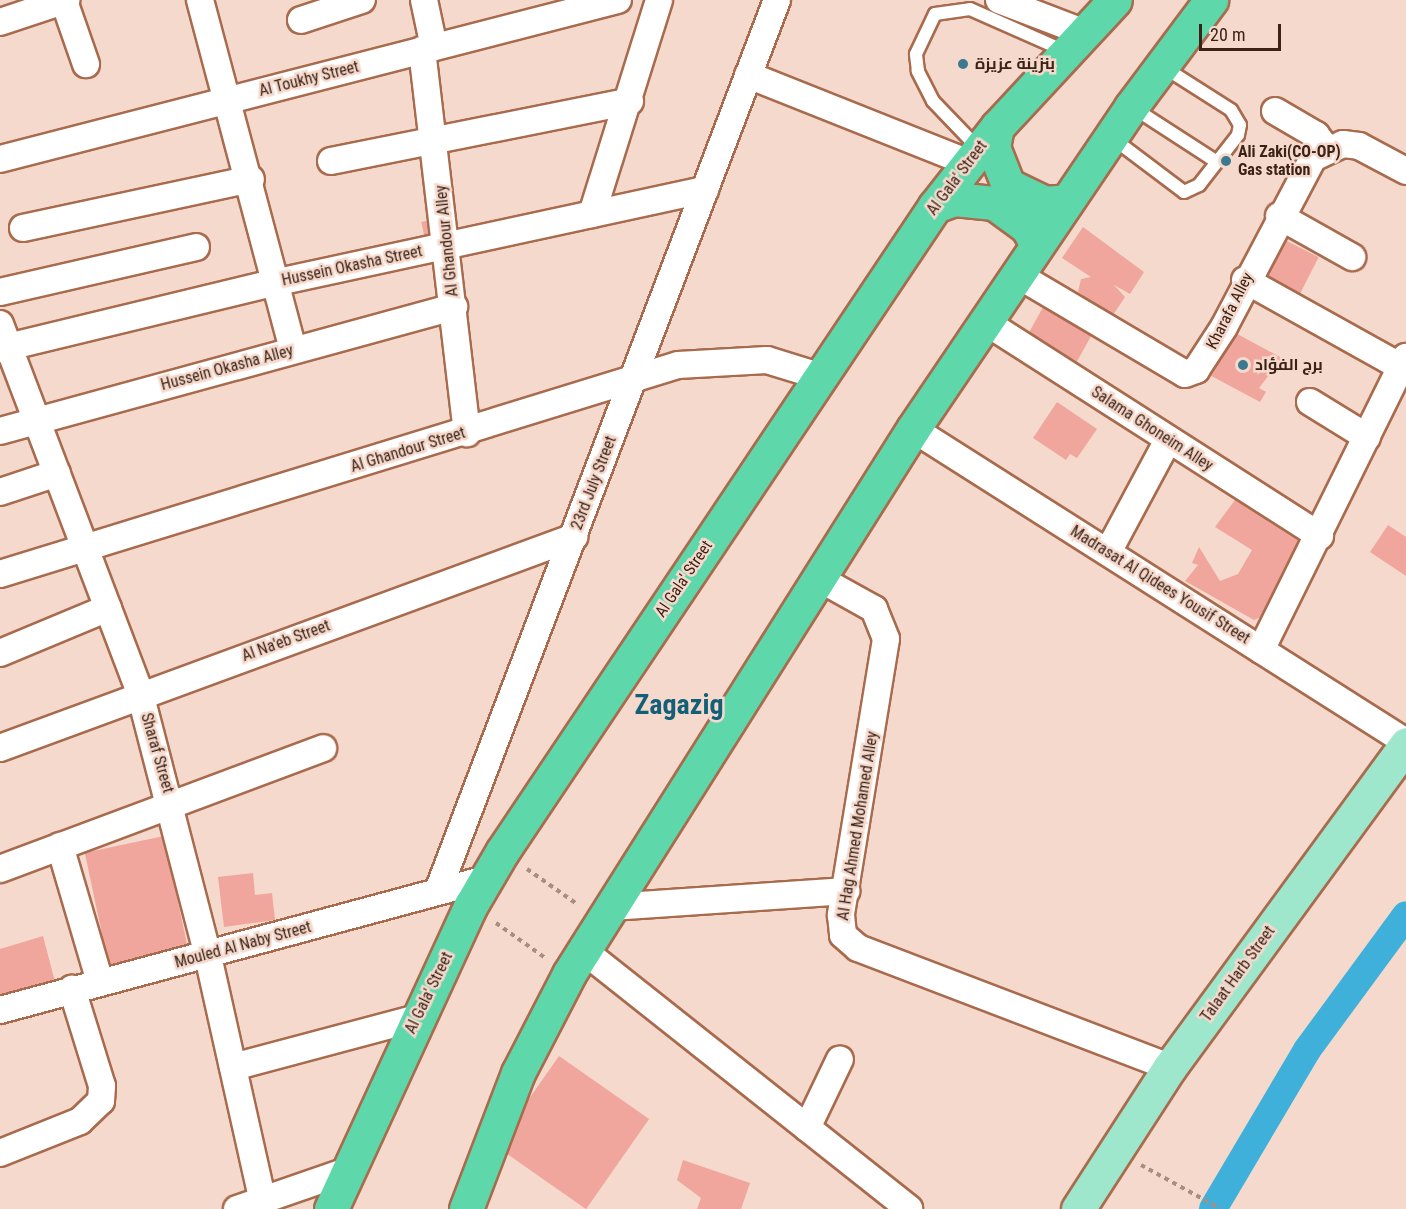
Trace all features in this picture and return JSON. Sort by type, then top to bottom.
[{"type":"highway","name":"Al Gala' Street","points":[[331,1209],[344,1172],[417,1018],[479,892],[502,852],[935,206],[982,146],[1115,0]]},
{"type":"highway","points":[[466,1209],[518,1073],[577,963],[913,429],[984,321],[1160,65],[1211,0]]},
{"type":"highway","points":[[982,146],[993,147],[1008,185],[1045,203],[1066,201]]},
{"type":"highway","points":[[935,206],[954,199],[994,203],[1027,227],[1037,244]]},
{"type":"main road","name":"Talaat Harb Street","points":[[1078,1209],[1170,1067],[1406,743]]},
{"type":"street","points":[[0,22],[65,0],[86,64]]},
{"type":"street","points":[[200,0],[231,99],[293,349]]},
{"type":"street","points":[[301,20],[362,0]]},
{"type":"street","name":"Al Ghandour Alley","points":[[424,0],[467,433]]},
{"type":"street","points":[[592,214],[630,101],[659,0]]},
{"type":"street","name":"23rd July Street","points":[[438,891],[777,0]]},
{"type":"street","points":[[999,0],[1075,42]]},
{"type":"street","name":"Al Toukhy Street","points":[[0,159],[613,1]]},
{"type":"street","points":[[748,75],[982,146]]},
{"type":"street","points":[[332,161],[630,101]]},
{"type":"street","points":[[1275,111],[1316,135],[1327,149],[1359,146],[1406,171]]},
{"type":"street","name":"Kharafa Alley","points":[[1016,274],[1185,374],[1204,361],[1304,170],[1327,149]]},
{"type":"street","points":[[23,228],[252,179]]},
{"type":"street","name":"Hussein Okasha Street","points":[[3,340],[705,190]]},
{"type":"street","points":[[1279,216],[1352,257]]},
{"type":"street","points":[[0,292],[196,247]]},
{"type":"street","points":[[1245,280],[1403,362],[1320,536],[1261,650]]},
{"type":"street","name":"Hussein Okasha Alley","points":[[0,432],[293,349],[454,307]]},
{"type":"street","name":"Salama Ghoneim Alley","points":[[984,321],[1320,536]]},
{"type":"street","name":"Sharaf Street","points":[[3,340],[37,420],[140,693],[171,802],[262,1198]]},
{"type":"street","name":"Al Ghandour Street","points":[[0,574],[467,433],[635,378],[723,359],[767,360],[819,376]]},
{"type":"street","points":[[1310,402],[1367,437]]},
{"type":"street","name":"Madrasat Al Qidees Yousif Street","points":[[913,429],[1406,743]]},
{"type":"street","points":[[1108,552],[1168,440]]},
{"type":"street","points":[[0,492],[57,473]]},
{"type":"street","name":"Al Na'eb Street","points":[[0,748],[140,693],[574,537]]},
{"type":"street","name":"Al Hag Ahmed Mohamed Alley","points":[[820,579],[874,609],[886,639],[840,925],[858,948],[1170,1067]]},
{"type":"street","points":[[0,653],[108,608]]},
{"type":"street","points":[[0,869],[171,802],[322,748]]},
{"type":"street","points":[[60,846],[100,982]]},
{"type":"street","name":"Mouled Al Naby Street","points":[[0,1010],[72,989],[208,956],[438,891],[479,892]]},
{"type":"street","points":[[607,915],[846,891]]},
{"type":"street","points":[[577,963],[807,1128],[909,1209]]},
{"type":"street","points":[[0,1153],[81,1121],[101,1101],[102,1086],[72,989]]},
{"type":"street","points":[[233,1067],[417,1018]]},
{"type":"street","points":[[807,1128],[840,1059]]},
{"type":"street","points":[[237,1209],[262,1198],[344,1172]]},
{"type":"lane","points":[[982,146],[933,101],[918,71],[916,54],[935,14],[970,9],[1075,42]]},
{"type":"lane","points":[[1110,136],[1184,192],[1199,185],[1238,135],[1237,117],[1160,65]]},
{"type":"lane","points":[[1131,107],[1217,162]]},
{"type":"path","points":[[502,852],[607,915]]},
{"type":"path","points":[[479,892],[577,963]]},
{"type":"path","points":[[1135,1161],[1221,1209]]},
{"type":"building","points":[[435,219],[439,238],[425,240],[421,222]]},
{"type":"building","points":[[1083,227],[1144,272],[1130,294],[1114,285],[1125,297],[1113,315],[1078,292],[1081,279],[1091,277],[1062,258]]},
{"type":"building","points":[[1283,239],[1319,257],[1296,302],[1260,284]]},
{"type":"building","points":[[1047,300],[1096,327],[1073,368],[1024,341]]},
{"type":"building","name":"برج الفؤاد","points":[[1228,329],[1282,358],[1259,388],[1266,392],[1260,402],[1204,372]]},
{"type":"building","points":[[1057,402],[1097,429],[1077,458],[1070,454],[1066,460],[1033,438]]},
{"type":"building","points":[[1235,500],[1306,546],[1265,615],[1254,620],[1185,581],[1198,565],[1192,563],[1199,547],[1220,581],[1238,574],[1252,550],[1215,527]]},
{"type":"building","points":[[1388,525],[1406,537],[1406,576],[1370,552]]},
{"type":"building","points":[[164,836],[188,949],[109,966],[85,853]]},
{"type":"building","points":[[253,873],[255,895],[272,893],[275,920],[224,927],[218,877]]},
{"type":"building","points":[[43,936],[56,986],[0,1001],[0,949]]},
{"type":"building","points":[[559,1056],[649,1119],[586,1209],[496,1146]]},
{"type":"building","points":[[683,1160],[750,1183],[741,1209],[697,1209],[701,1198],[677,1180]]},
{"type":"waterway","points":[[1213,1209],[1307,1050],[1406,915]]},
{"type":"place","name":"بنزينة عزيزة","points":[[963,64]]},
{"type":"place","name":"Ali Zaki(CO-OP) Gas station","points":[[1226,161]]},
{"type":"place","name":"برج الفؤاد","points":[[1243,365]]},
{"type":"district","name":"Zagazig","points":[[679,705]]}]
